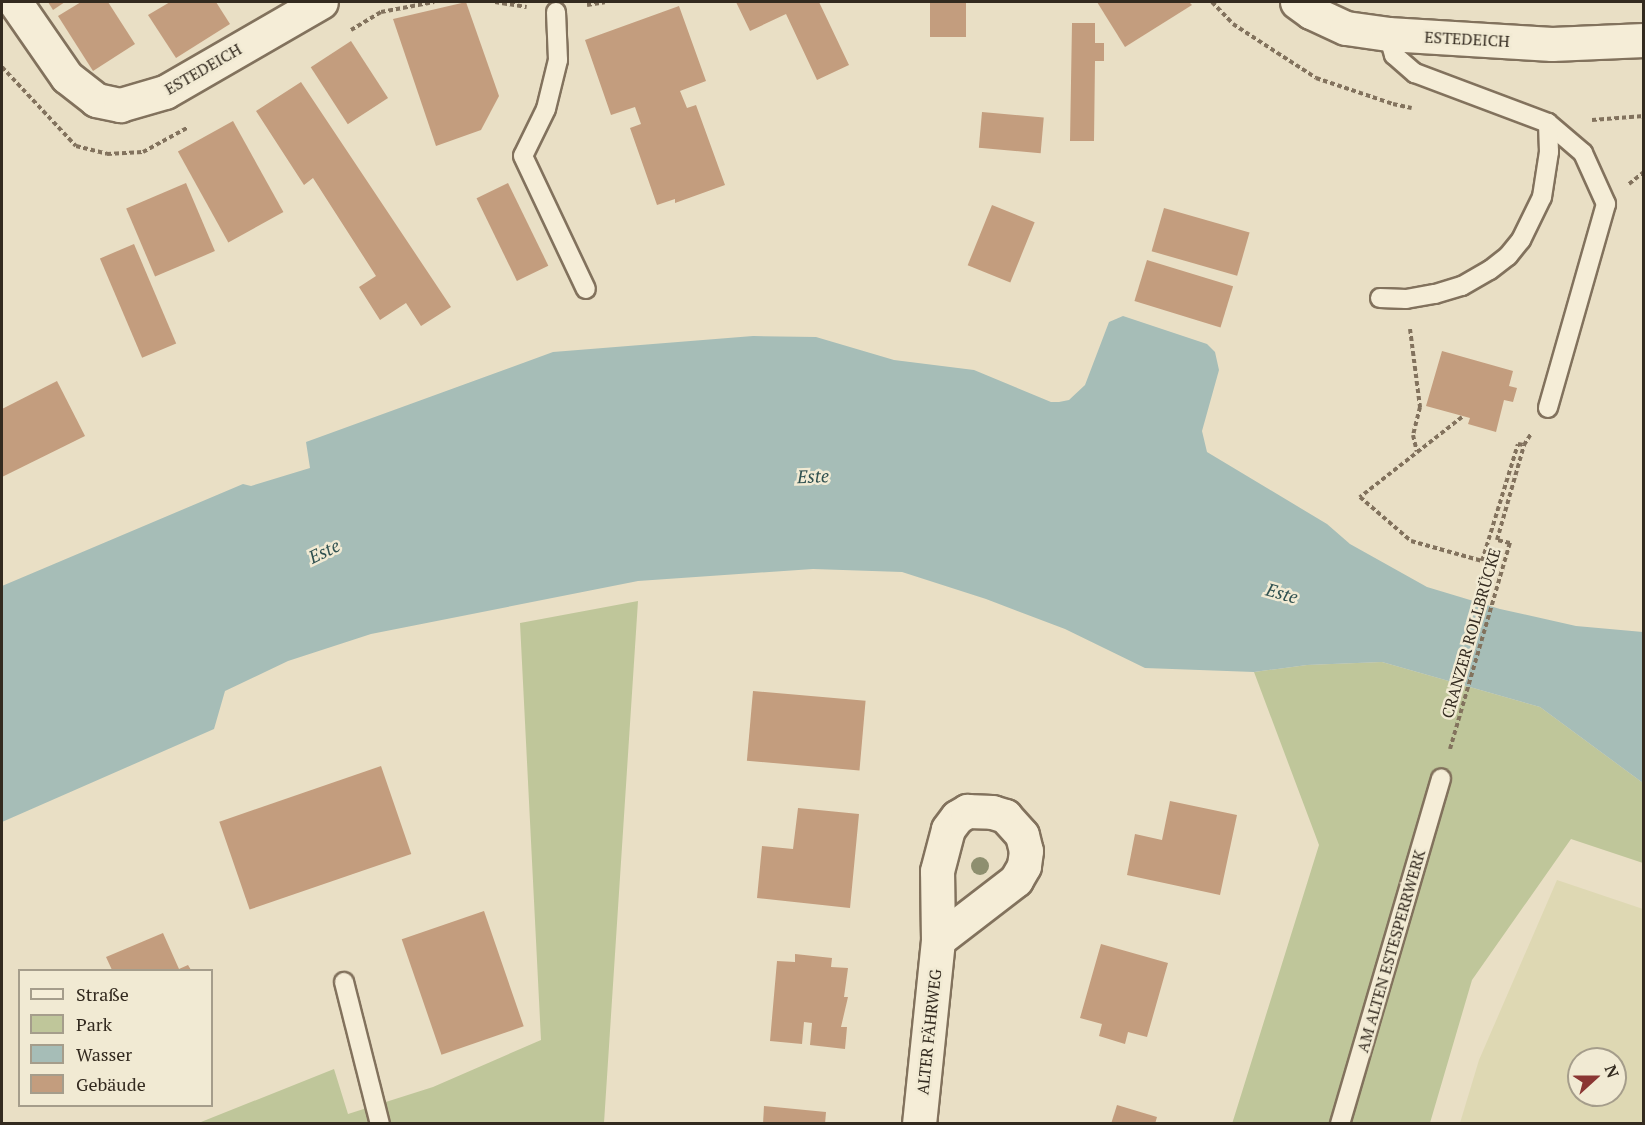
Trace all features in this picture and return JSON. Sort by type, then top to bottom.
[{"type":"street","name":"ESTEDEICH","points":[[15,2],[67,77],[96,100],[120,105],[165,92],[321,2]]},
{"type":"street","name":"ESTEDEICH","points":[[1297,2],[1311,12],[1346,28],[1388,34],[1552,44],[1644,40]]},
{"type":"street","name":"ALTER FÄHRWEG","points":[[919,1124],[938,940]]},
{"type":"lane","points":[[556,12],[558,60],[546,110],[523,156],[586,289]]},
{"type":"lane","points":[[1388,34],[1394,55],[1415,73],[1548,123],[1583,153],[1606,204],[1548,408]]},
{"type":"lane","points":[[1380,298],[1406,298],[1435,294],[1462,286],[1490,270],[1521,240],[1542,197],[1549,152],[1548,123]]},
{"type":"lane","name":"AM ALTEN ESTESPERRWERK","points":[[1340,1124],[1441,778]]},
{"type":"lane","points":[[344,982],[380,1124]]},
{"type":"path","points":[[1406,298],[1420,407],[1413,435],[1417,452]]},
{"type":"path","points":[[1462,417],[1360,497],[1411,541],[1482,561],[1518,444],[1524,445],[1548,408]]},
{"type":"path","name":"CRANZER ROLLBRÜCKE","points":[[1455,730],[1510,543],[1497,540],[1524,445]]},
{"type":"shaded area","points":[[1557,880],[1643,909],[1643,1123],[1460,1123],[1479,1060]]},
{"type":"green space","points":[[638,601],[604,1123],[196,1124],[334,1069],[348,1114],[433,1087],[541,1040],[520,623]]},
{"type":"green space","points":[[1382,662],[1540,707],[1643,783],[1643,863],[1571,839],[1472,980],[1430,1123],[1232,1124],[1319,845],[1254,672],[1307,665]]},
{"type":"water","name":"Este","points":[[1123,316],[1207,344],[1215,352],[1219,370],[1202,431],[1207,452],[1327,524],[1350,544],[1427,587],[1500,609],[1576,626],[1643,632],[1643,783],[1540,707],[1382,662],[1307,665],[1254,672],[1145,668],[1065,629],[986,599],[902,572],[813,569],[638,581],[371,634],[288,661],[225,691],[214,729],[2,822],[2,586],[243,484],[251,486],[310,468],[306,442],[553,352],[753,336],[816,337],[894,360],[974,370],[1051,402],[1059,402],[1069,400],[1085,385],[1109,322]]},
{"type":"building","points":[[48,2],[65,2],[53,10]]},
{"type":"building","points":[[81,2],[108,2],[135,44],[93,71],[58,16]]},
{"type":"building","points":[[170,2],[216,2],[230,24],[176,58],[148,15]]},
{"type":"building","points":[[466,2],[499,96],[481,130],[436,146],[393,19]]},
{"type":"building","points":[[736,2],[819,2],[849,65],[817,80],[786,14],[750,31]]},
{"type":"building","points":[[930,2],[966,2],[966,37],[930,37]]},
{"type":"building","points":[[1097,2],[1189,2],[1192,5],[1125,47]]},
{"type":"building","points":[[679,6],[706,81],[680,91],[687,108],[696,105],[725,185],[675,203],[675,199],[657,205],[630,128],[641,124],[635,107],[611,115],[585,40]]},
{"type":"building","points":[[1072,23],[1095,23],[1095,43],[1104,43],[1104,61],[1095,61],[1094,141],[1070,141]]},
{"type":"building","points":[[351,41],[388,98],[348,124],[311,67]]},
{"type":"building","points":[[301,82],[451,307],[421,326],[406,303],[380,320],[359,287],[376,276],[313,178],[304,185],[256,111]]},
{"type":"building","points":[[982,112],[1044,117],[1041,153],[979,148]]},
{"type":"building","points":[[233,121],[283,212],[228,243],[178,152]]},
{"type":"building","points":[[186,183],[215,251],[155,277],[126,208]]},
{"type":"building","points":[[508,183],[548,266],[517,281],[477,198]]},
{"type":"building","points":[[992,205],[1035,222],[1010,282],[968,265]]},
{"type":"building","points":[[1164,208],[1250,233],[1237,276],[1152,251]]},
{"type":"building","points":[[134,244],[176,343],[142,358],[100,258]]},
{"type":"building","points":[[1147,260],[1233,286],[1220,327],[1134,301]]},
{"type":"building","points":[[1442,351],[1513,371],[1509,386],[1517,388],[1513,402],[1504,400],[1496,432],[1468,424],[1470,418],[1426,406]]},
{"type":"building","points":[[57,381],[85,436],[2,477],[2,409]]},
{"type":"building","points":[[753,691],[866,701],[859,771],[747,761]]},
{"type":"building","points":[[381,766],[411,854],[250,910],[219,822]]},
{"type":"building","points":[[1170,801],[1237,815],[1220,895],[1127,875],[1135,834],[1162,840]]},
{"type":"building","points":[[798,808],[859,814],[850,908],[757,898],[762,846],[793,849]]},
{"type":"building","points":[[484,911],[524,1026],[441,1055],[402,939]]},
{"type":"building","points":[[163,933],[179,969],[112,969],[106,957]]},
{"type":"building","points":[[1101,944],[1168,963],[1147,1037],[1128,1032],[1125,1044],[1099,1036],[1102,1024],[1080,1018]]},
{"type":"building","points":[[795,954],[832,958],[831,967],[848,968],[844,997],[848,997],[841,1027],[847,1027],[845,1049],[810,1045],[812,1023],[804,1022],[802,1044],[770,1041],[777,961],[795,962]]},
{"type":"building","points":[[188,965],[190,969],[179,969]]},
{"type":"building","points":[[1117,1105],[1157,1117],[1155,1124],[1111,1124]]},
{"type":"building","points":[[764,1106],[826,1112],[825,1124],[763,1124]]}]
